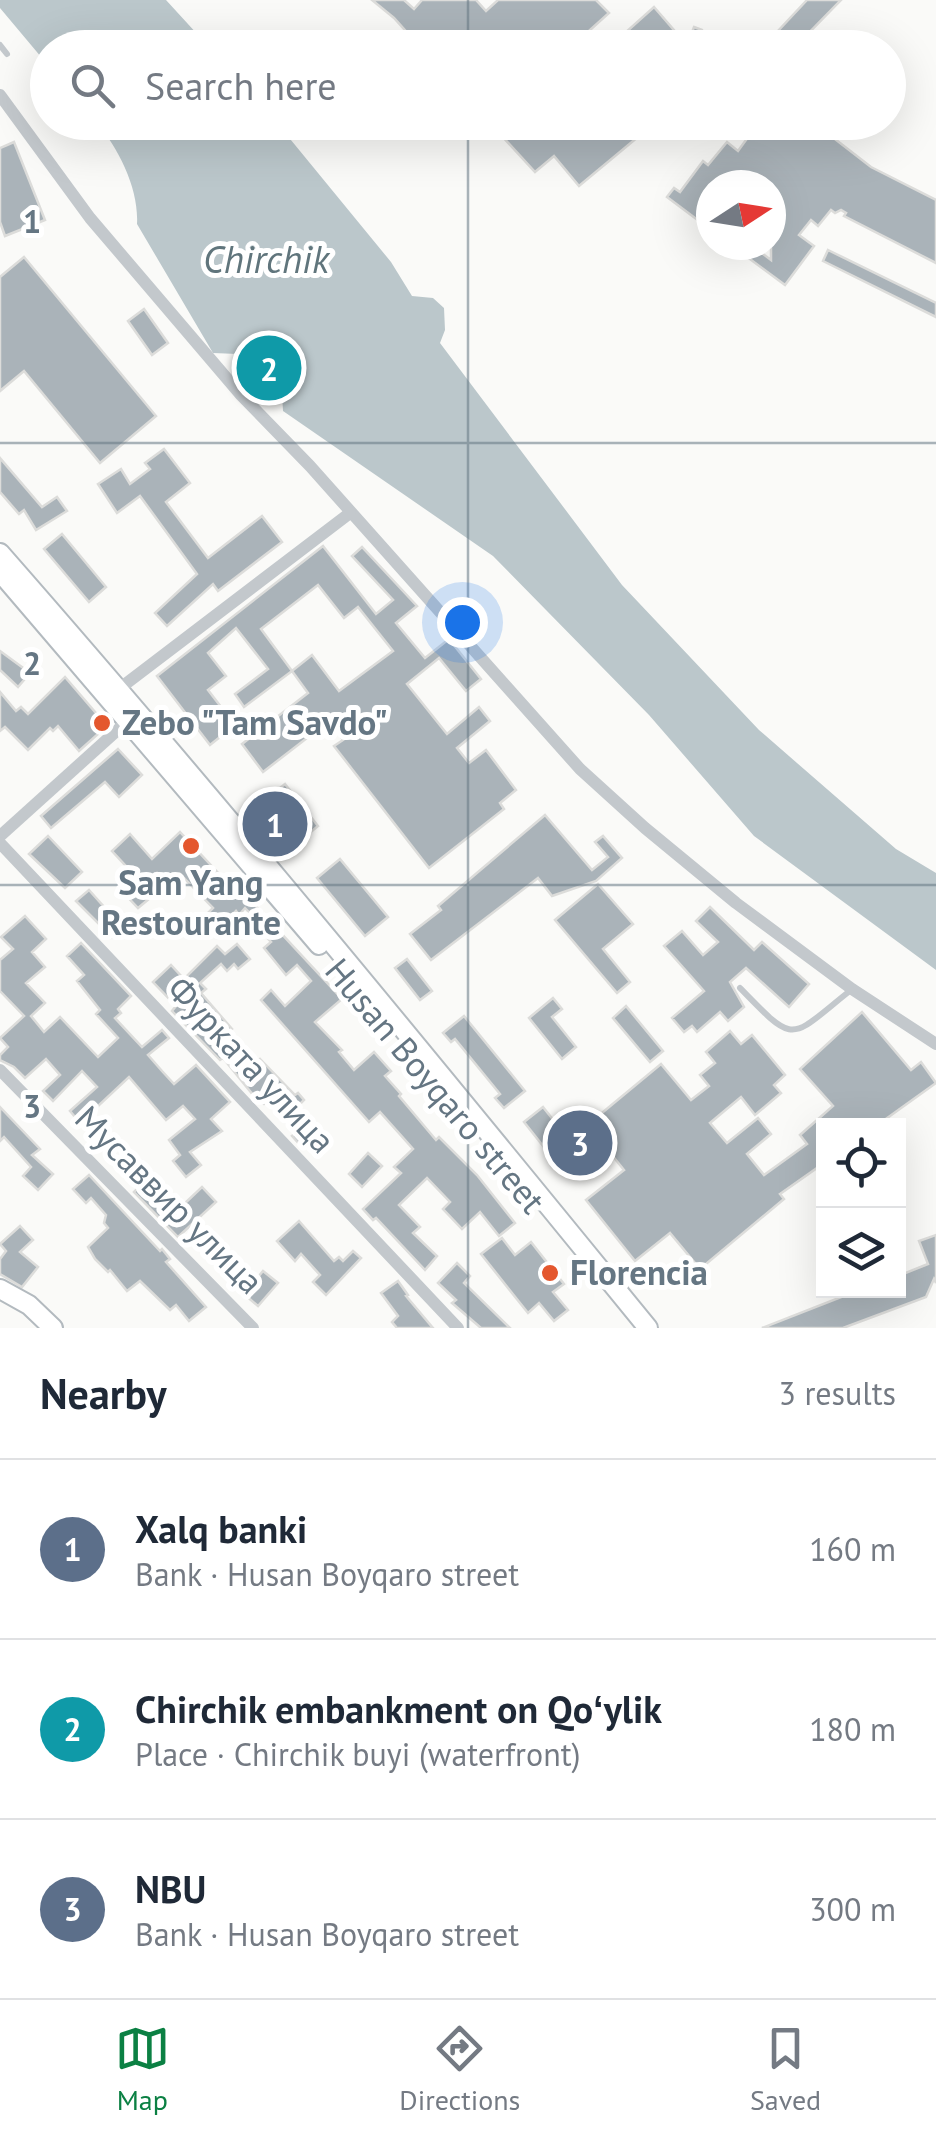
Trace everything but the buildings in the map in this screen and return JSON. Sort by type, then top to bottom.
[{"type":"main road","name":"Husan Boyqaro street","points":[[0,552],[114,693],[412,1039],[648,1328]]},
{"type":"main road","name":"Husan Boyqaro street","points":[[0,572],[114,693]]},
{"type":"main road","name":"Husan Boyqaro street","points":[[134,716],[634,1328]]},
{"type":"main road","points":[[0,1289],[29,1305],[53,1328]]},
{"type":"street","points":[[0,95],[30,136]]},
{"type":"street","points":[[33,140],[90,218],[241,395],[310,466],[580,769],[680,858],[852,989],[936,1044]]},
{"type":"street","points":[[114,693],[350,512]]},
{"type":"street","points":[[0,840],[134,716]]},
{"type":"street","name":"Фурката улица","points":[[0,840],[458,1328]]},
{"type":"street","name":"Мусаввир улица","points":[[0,1070],[253,1328]]},
{"type":"lane","points":[[0,45],[7,54]]},
{"type":"lane","points":[[740,988],[779,1028],[793,1032],[852,989]]},
{"type":"water","points":[[0,0],[166,0],[193,30],[30,30],[30,44],[0,8]]},
{"type":"water","name":"Chirchik","points":[[109,140],[291,140],[391,262],[412,296],[433,298],[444,308],[445,330],[440,343],[622,585],[759,730],[896,849],[936,873],[936,970],[754,836],[649,715],[493,556],[283,411],[281,376],[262,355],[213,353],[137,224],[135,197]]},
{"type":"place","name":"Chirchik embankment on Qoʻylik","points":[[269,368]]},
{"type":"place","name":"Zebo \"Tam Savdo\"","points":[[102,723]]},
{"type":"place","name":"Xalq banki","points":[[275,824]]},
{"type":"place","name":"Sam Yang Restourante","points":[[191,846]]},
{"type":"place","name":"NBU","points":[[580,1143]]},
{"type":"place","name":"Florencia","points":[[550,1273]]}]
